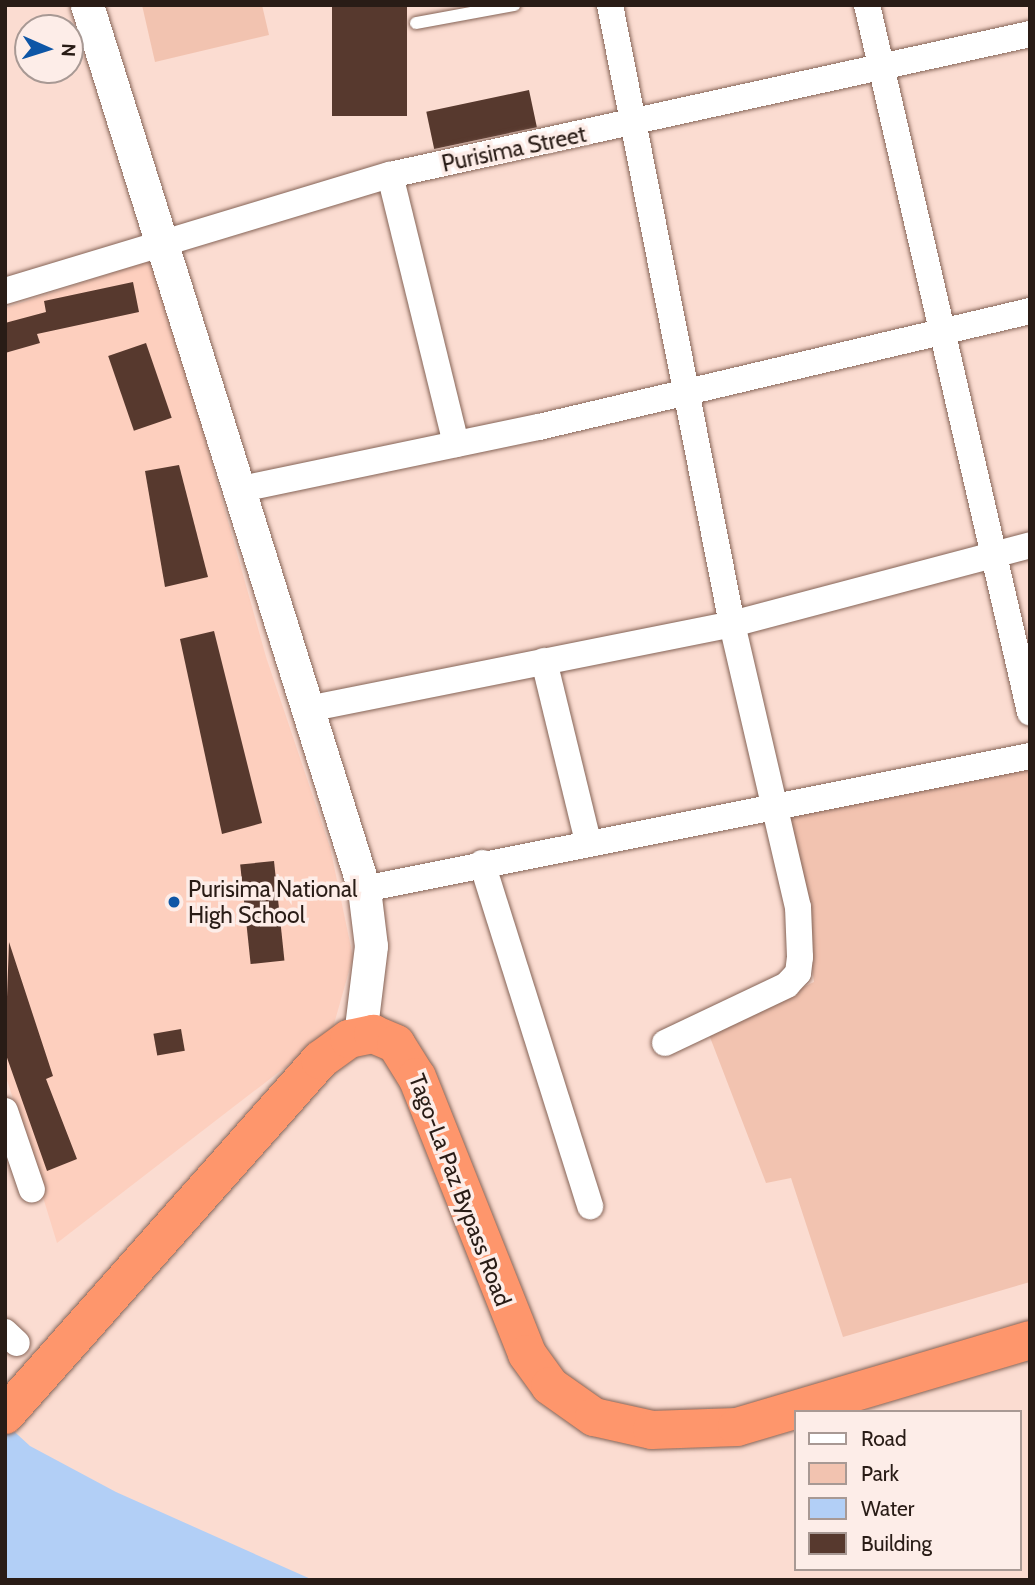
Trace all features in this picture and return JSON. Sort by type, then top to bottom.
[{"type":"highway","points":[[5,1415],[306,1074],[335,1046],[360,1035]]},
{"type":"highway","name":"Tago-La Paz Bypass Road","points":[[360,1035],[386,1037],[406,1056],[527,1354],[550,1386],[594,1417],[652,1430],[737,1427],[794,1410]]},
{"type":"highway","name":"Tago-La Paz Bypass Road","points":[[794,1410],[1030,1340]]},
{"type":"street","points":[[87,5],[364,888],[371,946],[360,1035]]},
{"type":"street","points":[[610,5],[689,393],[732,624],[777,807],[798,907],[798,973],[787,985],[665,1043]]},
{"type":"street","points":[[867,5],[996,552],[1030,712]]},
{"type":"street","name":"Purisima Street","points":[[5,291],[162,240],[390,175],[1030,34]]},
{"type":"street","points":[[390,175],[456,444]]},
{"type":"street","points":[[241,489],[689,393],[1030,311]]},
{"type":"street","points":[[308,709],[732,624],[1030,545]]},
{"type":"street","points":[[544,661],[588,841]]},
{"type":"street","points":[[364,888],[588,841],[777,807],[1030,756]]},
{"type":"street","points":[[482,863],[590,1206]]},
{"type":"street","points":[[5,1111],[32,1190]]},
{"type":"lane","points":[[416,23],[514,5]]},
{"type":"shaded area","name":"Purisima National High School","points":[[155,259],[266,657],[330,847],[353,957],[332,1031],[57,1243],[5,1073],[5,308]]},
{"type":"green space","points":[[142,5],[262,5],[269,35],[155,62]]},
{"type":"green space","points":[[1030,766],[1030,1282],[843,1337],[791,1178],[766,1183],[708,1032],[814,982],[791,816]]},
{"type":"water","points":[[5,1423],[30,1446],[116,1492],[313,1580],[5,1580]]},
{"type":"building","points":[[332,5],[407,5],[407,116],[332,116]]},
{"type":"building","points":[[529,90],[537,127],[434,149],[426,112]]},
{"type":"building","points":[[133,282],[139,312],[37,334],[40,343],[5,353],[5,323],[46,312],[44,301]]},
{"type":"building","points":[[146,343],[172,418],[134,431],[108,356]]},
{"type":"building","points":[[179,465],[208,577],[165,587],[145,471]]},
{"type":"building","points":[[214,631],[262,823],[222,834],[180,639]]},
{"type":"building","points":[[274,861],[284,960],[251,964],[240,865]]},
{"type":"building","points":[[9,942],[53,1076],[46,1079],[77,1159],[47,1171],[5,1052]]},
{"type":"building","points":[[181,1029],[185,1051],[157,1056],[153,1034]]},
{"type":"place","name":"Purisima National High School","points":[[174,902]]}]
